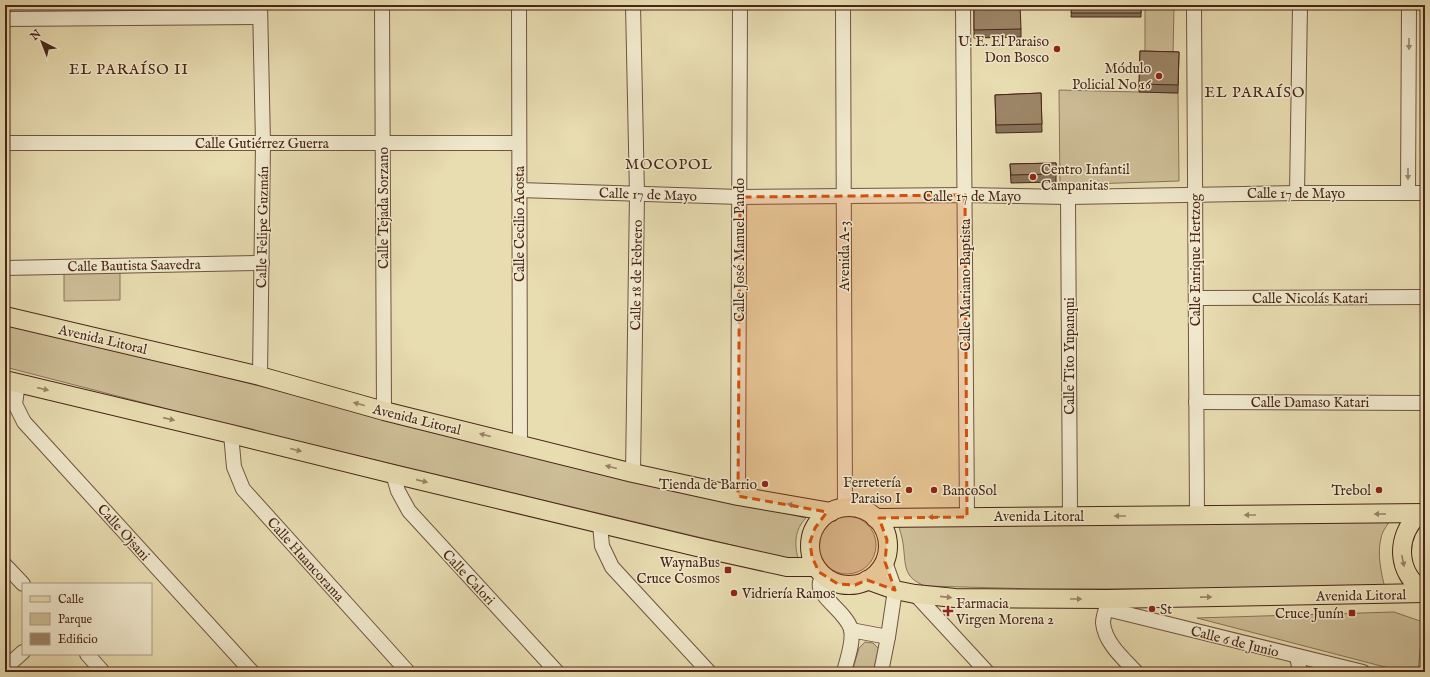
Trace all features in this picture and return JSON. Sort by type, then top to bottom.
[{"type":"main road","name":"Avenida Litoral","points":[[5,316],[260,376],[384,411],[633,473],[738,496],[838,510]]},
{"type":"main road","points":[[11,382],[787,568],[820,572]]},
{"type":"main road","points":[[853,508],[869,513],[875,518],[881,524],[886,536],[888,549],[885,562],[878,572],[868,580],[855,585],[847,585],[834,583],[820,572],[812,557],[810,546],[811,538],[819,522],[838,510],[853,508]]},
{"type":"main road","name":"Avenida Litoral","points":[[875,518],[1422,513]]},
{"type":"main road","points":[[1422,513],[1407,529],[1402,542],[1402,555],[1408,574],[1415,585],[1425,593]]},
{"type":"main road","name":"Avenida Litoral","points":[[868,580],[895,590],[914,594],[955,598],[1107,604],[1425,593]]},
{"type":"street","name":"Calle Tejada Sorzano","points":[[382,5],[384,411]]},
{"type":"street","name":"Calle Cecilio Acosta","points":[[519,5],[520,444]]},
{"type":"street","name":"Calle 18 de Febrero","points":[[633,5],[637,194],[633,473]]},
{"type":"street","name":"Calle José Manuel Pando","points":[[738,496],[740,5]]},
{"type":"street","name":"Avenida A-3","points":[[838,510],[844,196],[843,5]]},
{"type":"street","name":"Calle Mariano Baptista","points":[[963,5],[967,517]]},
{"type":"street","name":"Calle Enrique Hertzog","points":[[1194,5],[1197,515]]},
{"type":"street","points":[[1297,193],[1300,5]]},
{"type":"street","points":[[1408,193],[1409,5]]},
{"type":"street","points":[[5,19],[260,11]]},
{"type":"street","name":"Calle Felipe Guzmán","points":[[260,11],[263,143],[260,376]]},
{"type":"street","name":"Calle Gutiérrez Guerra","points":[[5,143],[519,143]]},
{"type":"street","name":"Calle 17 de Mayo","points":[[519,190],[740,197],[965,195],[1068,197],[1297,193],[1425,194]]},
{"type":"street","name":"Calle Tito Yupanqui","points":[[1068,197],[1070,516]]},
{"type":"street","name":"Calle Bautista Saavedra","points":[[5,268],[262,263]]},
{"type":"street","name":"Calle Nicolás Katari","points":[[1196,298],[1425,297]]},
{"type":"street","name":"Calle Ojsani","points":[[11,382],[15,404],[24,422],[252,672]]},
{"type":"street","name":"Calle Damaso Katari","points":[[1196,402],[1425,403]]},
{"type":"street","name":"Calle Huancorama","points":[[231,434],[234,467],[243,489],[400,669]]},
{"type":"street","name":"Calle Calori","points":[[393,474],[398,491],[409,511],[557,672]]},
{"type":"street","points":[[600,524],[602,546],[612,567],[710,672]]},
{"type":"street","points":[[881,672],[895,590],[885,562]]},
{"type":"street","points":[[5,565],[22,583]]},
{"type":"street","points":[[820,572],[819,586],[823,593],[840,612],[851,630],[851,643],[844,672]]},
{"type":"street","points":[[914,594],[987,672]]},
{"type":"street","points":[[1107,604],[1103,622],[1106,636],[1115,650],[1136,672]]},
{"type":"street","name":"Calle 6 de Junio","points":[[1107,604],[1297,656],[1363,672]]},
{"type":"street","points":[[851,630],[888,637]]},
{"type":"street","points":[[5,668],[22,653]]},
{"type":"street","points":[[87,655],[103,672]]},
{"type":"street","points":[[1297,656],[1300,672]]},
{"type":"highlighted area","points":[[965,195],[967,517],[879,518],[887,540],[885,562],[895,590],[867,580],[855,585],[838,584],[819,572],[812,557],[810,542],[815,528],[827,512],[738,496],[740,197]]},
{"type":"green space","points":[[1145,6],[1174,6],[1173,54],[1145,54]]},
{"type":"green space","points":[[1059,90],[1178,93],[1179,181],[1060,185]]},
{"type":"green space","points":[[120,265],[120,300],[64,301],[64,266]]},
{"type":"green space","points":[[5,322],[442,432],[627,477],[806,518],[799,528],[796,538],[796,550],[799,561],[249,430],[5,367]]},
{"type":"green space","points":[[847,516],[858,518],[868,524],[874,534],[876,545],[874,556],[868,566],[858,572],[847,574],[836,572],[826,566],[820,556],[818,545],[820,534],[826,524],[836,518]]},
{"type":"green space","points":[[1392,518],[1382,535],[1379,550],[1385,588],[1038,589],[925,586],[912,578],[906,569],[903,540],[898,522]]},
{"type":"green space","points":[[1394,612],[1423,622],[1418,672],[1404,672],[1197,618]]},
{"type":"green space","points":[[865,642],[873,643],[879,649],[873,672],[852,672],[859,648]]},
{"type":"building","points":[[974,5],[1020,5],[1021,29],[974,30]]},
{"type":"building","points":[[1072,5],[1141,5],[1141,13],[1071,13]]},
{"type":"building","name":"Módulo Policial No 16","points":[[1140,51],[1179,52],[1178,85],[1139,84]]},
{"type":"building","points":[[1041,93],[1042,124],[996,125],[995,95]]},
{"type":"building","points":[[1056,163],[1056,174],[1011,175],[1010,164]]},
{"type":"place","name":"U. E. El Paraiso Don Bosco","points":[[1057,49]]},
{"type":"place","name":"Módulo Policial No 16","points":[[1159,76]]},
{"type":"place","name":"Centro Infantil Campanitas","points":[[1033,177]]},
{"type":"place","name":"Tienda de Barrio","points":[[765,484]]},
{"type":"place","name":"Ferretería Paraiso I","points":[[909,490]]},
{"type":"place","name":"BancoSol","points":[[934,490]]},
{"type":"place","name":"Trebol","points":[[1379,490]]},
{"type":"place","name":"WaynaBus Cruce Cosmos","points":[[728,570]]},
{"type":"place","name":"Vidriería Ramos","points":[[734,593]]},
{"type":"place","name":"St","points":[[1152,609]]},
{"type":"place","name":"Farmacia Virgen Morena 2","points":[[948,611]]},
{"type":"place","name":"Cruce Junín","points":[[1352,613]]},
{"type":"district","name":"EL PARAÍSO II","points":[[129,69]]},
{"type":"district","name":"EL PARAÍSO","points":[[1255,92]]},
{"type":"district","name":"MOCOPOL","points":[[669,164]]}]
